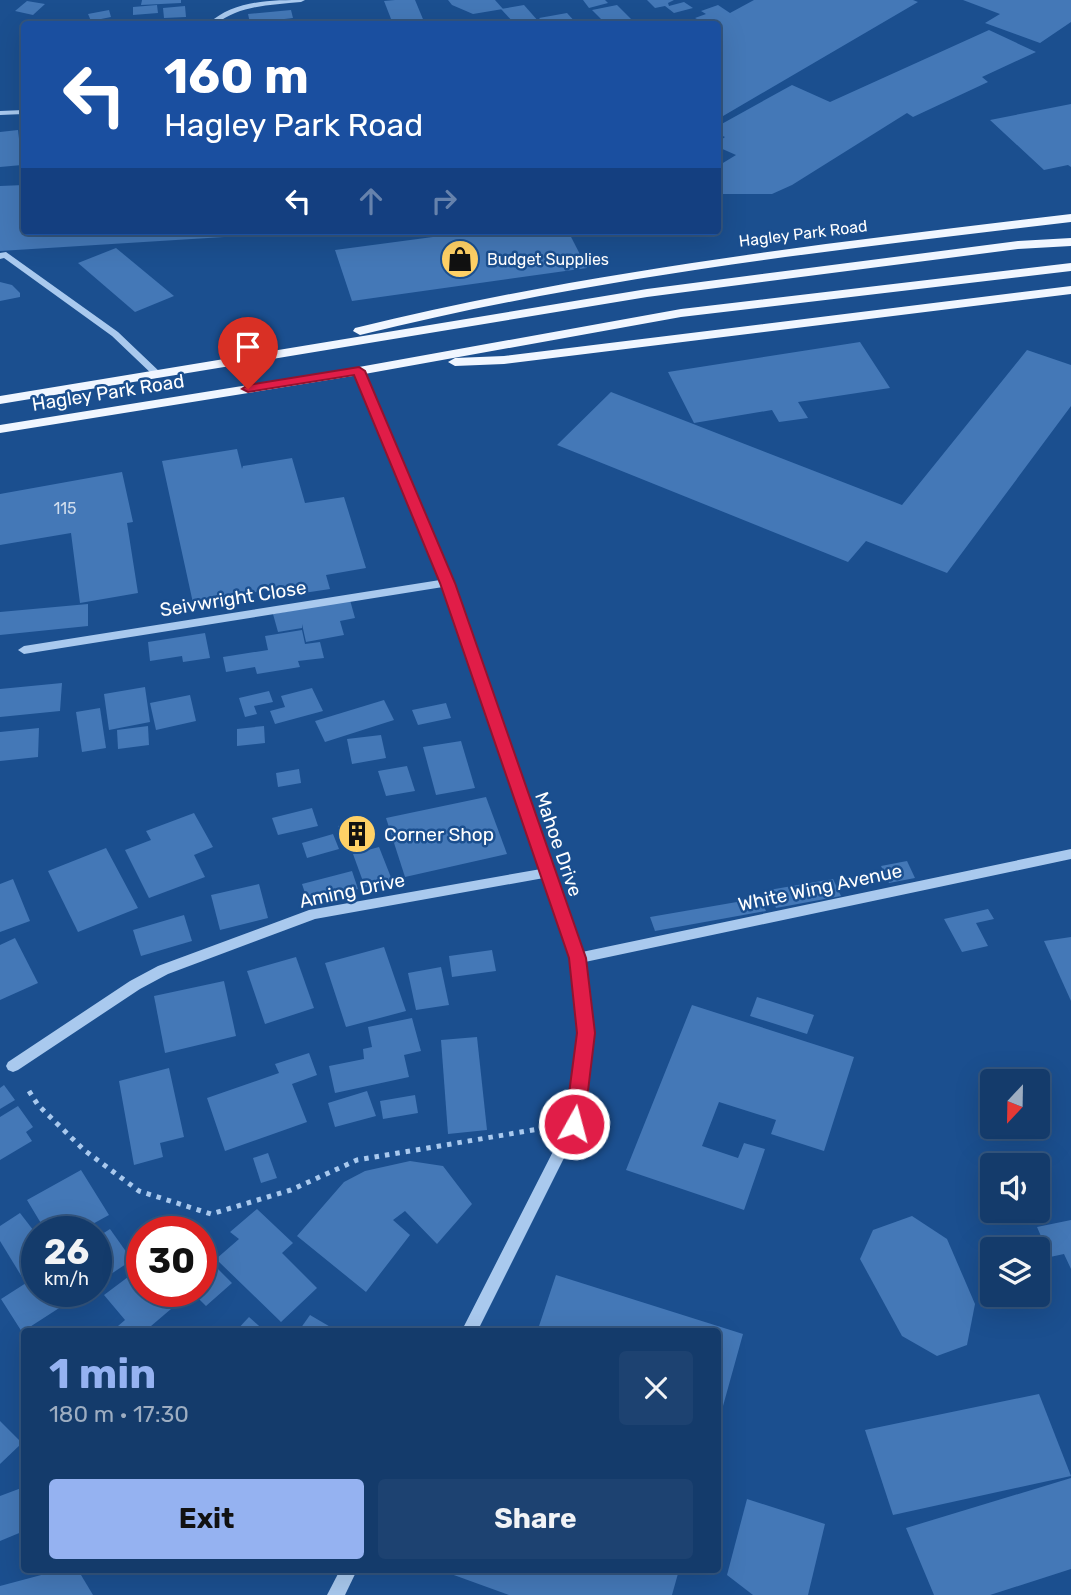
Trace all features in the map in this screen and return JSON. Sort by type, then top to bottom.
[{"type":"main road","name":"Hagley Park Road","points":[[255,359],[446,308],[714,262],[1071,218]]},
{"type":"main road","name":"Hagley Park Road","points":[[0,400],[647,293],[1018,245],[1071,242]]},
{"type":"main road","name":"Hagley Park Road","points":[[0,429],[359,371],[681,313],[1071,267]]},
{"type":"main road","name":"Hagley Park Road","points":[[388,365],[504,360],[1071,290]]},
{"type":"street","points":[[215,21],[233,10],[261,2],[301,0]]},
{"type":"street","points":[[0,113],[21,112]]},
{"type":"street","points":[[0,256],[6,255],[115,334],[158,375]]},
{"type":"street","name":"Mahoe Drive","points":[[359,371],[447,583],[546,873],[578,958],[586,1033],[574,1124],[471,1328]]},
{"type":"street","name":"Seivwright Close","points":[[24,650],[447,583]]},
{"type":"street","name":"White Wing Avenue","points":[[578,958],[1071,855]]},
{"type":"street","name":"Aming Drive","points":[[13,1066],[135,985],[163,970],[314,914],[546,873]]},
{"type":"street","points":[[337,1595],[348,1573]]},
{"type":"path","points":[[13,1066],[38,1105],[83,1150],[139,1191],[211,1214],[291,1190],[357,1160],[574,1124]]},
{"type":"building","points":[[142,0],[181,0],[181,3],[141,5]]},
{"type":"building","points":[[415,0],[424,21],[392,21],[384,1]]},
{"type":"building","points":[[448,0],[495,0],[503,9],[473,14],[452,5]]},
{"type":"building","points":[[583,0],[605,0],[608,3],[589,8]]},
{"type":"building","points":[[647,0],[674,0],[668,3],[669,6],[684,2],[693,8],[674,13],[665,6],[655,8]]},
{"type":"building","points":[[754,0],[918,2],[721,117],[721,21],[701,21],[695,18],[706,14],[701,11],[718,5],[730,13]]},
{"type":"building","points":[[963,0],[1071,0],[1071,22],[1040,43],[985,23],[1000,14]]},
{"type":"building","points":[[27,1],[45,4],[33,15],[15,11]]},
{"type":"building","points":[[157,5],[158,13],[133,15],[133,7]]},
{"type":"building","points":[[524,5],[538,21],[512,21],[501,9]]},
{"type":"building","points":[[617,5],[633,21],[603,21],[592,10]]},
{"type":"building","points":[[185,6],[186,17],[164,18],[163,8]]},
{"type":"building","points":[[109,10],[111,17],[91,21],[88,14]]},
{"type":"building","points":[[291,10],[293,18],[250,21],[248,14]]},
{"type":"building","points":[[567,13],[574,21],[542,21],[539,18]]},
{"type":"building","points":[[989,30],[1036,52],[982,77],[988,82],[913,117],[907,113],[792,185],[772,194],[721,194],[721,164],[736,155],[721,148],[721,140],[725,137],[721,135],[721,124],[792,85],[830,102]]},
{"type":"building","points":[[1071,104],[1071,167],[1068,165],[1044,170],[990,120]]},
{"type":"building","points":[[18,130],[21,165],[0,167],[0,132]]},
{"type":"building","points":[[21,185],[21,235],[256,235],[0,251],[0,186]]},
{"type":"building","name":"Budget Supplies","points":[[448,235],[570,235],[587,268],[352,301],[335,250]]},
{"type":"building","points":[[116,248],[174,296],[135,312],[78,263]]},
{"type":"building","points":[[0,282],[12,285],[20,293],[20,297],[0,301]]},
{"type":"building","points":[[860,342],[890,388],[798,402],[808,418],[779,422],[772,410],[694,423],[668,372]]},
{"type":"building","points":[[1027,350],[1071,365],[1071,406],[947,573],[866,541],[848,562],[557,445],[611,392],[902,505]]},
{"type":"building","points":[[237,449],[242,469],[243,466],[292,458],[305,503],[344,497],[366,568],[326,575],[330,589],[297,594],[295,585],[193,603],[162,461]]},
{"type":"building","points":[[122,472],[133,522],[127,523],[138,593],[80,603],[71,533],[0,545],[0,494]]},
{"type":"building","points":[[350,600],[355,618],[340,621],[344,635],[306,642],[302,624],[302,628],[278,632],[273,614]]},
{"type":"building","points":[[88,604],[88,626],[0,635],[0,612]]},
{"type":"building","points":[[302,630],[305,644],[320,642],[324,658],[298,661],[300,667],[257,674],[255,667],[226,672],[223,657],[268,650],[265,636]]},
{"type":"building","points":[[205,633],[210,658],[183,662],[182,656],[150,661],[148,642]]},
{"type":"building","points":[[62,683],[60,711],[0,717],[0,689]]},
{"type":"building","points":[[145,687],[150,722],[109,730],[104,694]]},
{"type":"building","points":[[312,688],[323,711],[275,724],[270,711],[285,707],[281,696]]},
{"type":"building","points":[[269,691],[273,702],[254,706],[257,714],[245,717],[239,698]]},
{"type":"building","points":[[190,695],[196,721],[156,730],[150,703]]},
{"type":"building","points":[[384,700],[394,720],[325,742],[315,721]]},
{"type":"building","points":[[446,703],[451,718],[418,725],[412,710]]},
{"type":"building","points":[[100,708],[106,748],[82,752],[76,712]]},
{"type":"building","points":[[148,726],[149,745],[118,749],[117,730]]},
{"type":"building","points":[[264,726],[265,743],[237,746],[237,729]]},
{"type":"building","points":[[39,728],[38,757],[0,761],[0,732]]},
{"type":"building","points":[[381,735],[386,758],[352,764],[347,739]]},
{"type":"building","points":[[461,741],[475,788],[436,795],[423,747]]},
{"type":"building","points":[[407,766],[415,791],[386,796],[378,771]]},
{"type":"building","points":[[299,769],[301,783],[278,787],[276,773]]},
{"type":"building","points":[[486,797],[507,854],[405,877],[386,818]]},
{"type":"building","points":[[312,808],[318,826],[278,835],[272,818]]},
{"type":"building","points":[[194,813],[213,847],[194,855],[205,877],[149,898],[125,850],[151,840],[146,831]]},
{"type":"building","name":"Corner Shop","points":[[367,819],[375,841],[346,848],[338,826]]},
{"type":"building","points":[[333,834],[339,849],[307,858],[302,843]]},
{"type":"building","points":[[379,847],[392,880],[365,887],[353,854]]},
{"type":"building","points":[[106,848],[138,908],[78,932],[48,871]]},
{"type":"building","points":[[907,861],[915,878],[889,883],[881,866]]},
{"type":"building","points":[[352,871],[358,889],[308,902],[302,884]]},
{"type":"building","points":[[13,879],[30,921],[0,932],[0,884]]},
{"type":"building","points":[[833,879],[841,896],[776,908],[769,890]]},
{"type":"building","points":[[259,884],[268,918],[220,930],[211,895]]},
{"type":"building","points":[[760,898],[766,911],[655,931],[650,917]]},
{"type":"building","points":[[988,909],[994,919],[976,923],[988,946],[962,952],[944,919]]},
{"type":"building","points":[[184,915],[192,941],[141,956],[133,930]]},
{"type":"building","points":[[1071,937],[1071,1001],[1044,941]]},
{"type":"building","points":[[15,938],[38,983],[0,1000],[0,945]]},
{"type":"building","points":[[384,947],[406,1011],[346,1027],[325,963]]},
{"type":"building","points":[[492,950],[496,971],[452,977],[449,956]]},
{"type":"building","points":[[296,957],[314,1008],[265,1024],[247,971]]},
{"type":"building","points":[[441,967],[449,1005],[416,1010],[408,973]]},
{"type":"building","points":[[224,981],[236,1036],[165,1053],[154,996]]},
{"type":"building","points":[[757,997],[814,1015],[807,1034],[750,1016]]},
{"type":"building","points":[[692,1005],[854,1057],[824,1151],[771,1134],[776,1120],[719,1102],[702,1146],[738,1158],[744,1143],[765,1149],[744,1210],[626,1170]]},
{"type":"building","points":[[412,1018],[421,1051],[404,1055],[409,1077],[335,1093],[329,1066],[364,1059],[363,1049],[372,1047],[368,1027]]},
{"type":"building","points":[[477,1037],[487,1130],[448,1134],[441,1040]]},
{"type":"building","points":[[309,1053],[317,1075],[292,1084],[307,1122],[225,1151],[207,1098],[279,1073],[275,1064]]},
{"type":"building","points":[[169,1068],[184,1137],[160,1143],[163,1157],[134,1165],[119,1081]]},
{"type":"building","points":[[4,1085],[15,1100],[0,1109],[0,1088]]},
{"type":"building","points":[[367,1091],[376,1116],[335,1127],[328,1103]]},
{"type":"building","points":[[415,1095],[418,1113],[383,1119],[380,1101]]},
{"type":"building","points":[[18,1106],[33,1127],[26,1132],[32,1141],[0,1160],[0,1117]]},
{"type":"building","points":[[268,1153],[277,1178],[261,1183],[253,1158]]},
{"type":"building","points":[[410,1161],[443,1166],[472,1204],[437,1244],[405,1211],[393,1220],[410,1235],[366,1292],[297,1236],[344,1182],[365,1171]]},
{"type":"building","points":[[81,1170],[109,1215],[37,1216],[27,1200]]},
{"type":"building","points":[[257,1209],[293,1243],[282,1253],[317,1288],[281,1322],[217,1260],[239,1239],[230,1232]]},
{"type":"building","points":[[20,1213],[22,1216],[21,1275],[0,1241],[0,1226]]},
{"type":"building","points":[[912,1216],[947,1239],[975,1304],[967,1345],[937,1356],[902,1336],[860,1259],[873,1230]]},
{"type":"building","points":[[1071,1220],[1071,1269],[1064,1254],[1050,1257],[1050,1237],[1041,1237],[1037,1227]]},
{"type":"building","points":[[112,1232],[126,1252],[126,1264],[112,1273]]},
{"type":"building","points":[[217,1268],[232,1283],[217,1296]]},
{"type":"building","points":[[556,1275],[743,1334],[721,1413],[721,1328],[538,1328]]},
{"type":"building","points":[[126,1278],[126,1307],[171,1309],[149,1328],[116,1328],[125,1320],[112,1305],[112,1289]]},
{"type":"building","points":[[21,1286],[21,1307],[61,1307],[28,1328],[21,1328],[21,1330],[1,1299]]},
{"type":"building","points":[[310,1315],[332,1328],[301,1328]]},
{"type":"building","points":[[249,1317],[261,1328],[239,1328]]},
{"type":"building","points":[[1039,1394],[1071,1476],[893,1515],[865,1430]]},
{"type":"building","points":[[0,1421],[21,1444],[0,1464]]},
{"type":"building","points":[[1071,1478],[1071,1569],[990,1595],[934,1595],[906,1528]]},
{"type":"building","points":[[21,1488],[21,1532],[0,1541],[0,1496]]},
{"type":"building","points":[[747,1499],[825,1524],[808,1595],[753,1595],[727,1575]]},
{"type":"building","points":[[49,1573],[80,1573],[93,1595],[0,1595],[0,1586]]},
{"type":"building","points":[[678,1573],[672,1595],[509,1595],[451,1574]]},
{"type":"place","name":"Budget Supplies","points":[[460,259]]},
{"type":"place","name":"Corner Shop","points":[[357,834]]},
{"type":"route","points":[[248,389],[359,371],[447,583],[546,873],[578,958],[586,1033],[574,1124]]}]
